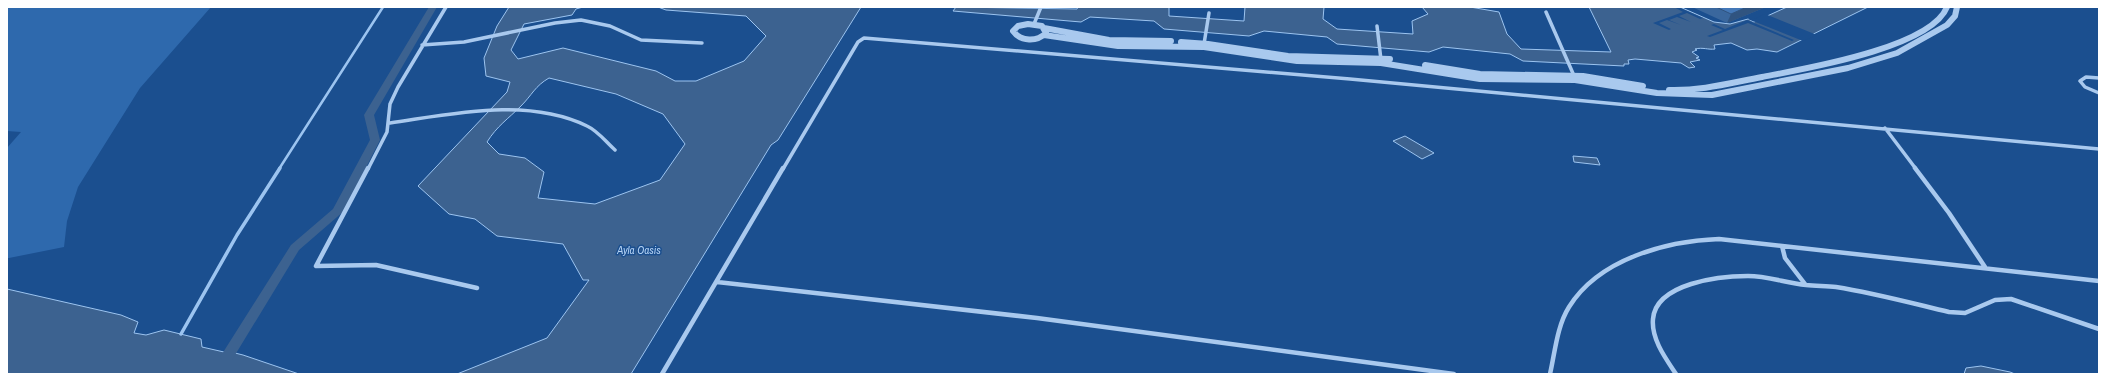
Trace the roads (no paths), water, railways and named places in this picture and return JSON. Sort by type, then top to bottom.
[{"type":"street","points":[[446,7],[422,45],[392,99],[388,114],[390,123],[386,135],[349,200],[316,266],[376,265],[477,288]]},
{"type":"street","points":[[1035,21],[1041,7]]},
{"type":"street","points":[[1035,21],[1044,28],[1115,41],[1204,43],[1297,62],[1380,57],[1480,79],[1574,78],[1656,88],[1704,90],[1850,60],[1895,46],[1937,22],[1944,15],[1947,7]]},
{"type":"street","points":[[1574,78],[1657,93],[1712,95],[1869,63],[1897,53],[1947,25],[1955,16],[1957,7]]},
{"type":"street","points":[[1546,12],[1562,46],[1574,78]]},
{"type":"street","points":[[1204,43],[1209,13]]},
{"type":"street","points":[[422,45],[464,42],[555,23],[581,20],[610,26],[641,40],[702,43]]},
{"type":"street","points":[[1035,21],[1018,26],[1013,31],[1014,33],[1024,39],[1036,39],[1044,35],[1114,46],[1204,43]]},
{"type":"street","points":[[1377,26],[1380,57]]},
{"type":"street","points":[[1044,28],[1046,33],[1044,35]]},
{"type":"street","points":[[662,374],[718,282],[858,42],[860,39],[869,37],[1350,79],[2099,149]]},
{"type":"street","points":[[1814,68],[1823,73]]},
{"type":"street","points":[[2099,78],[2086,77],[2080,81],[2085,87],[2099,93]]},
{"type":"street","points":[[390,123],[485,111],[522,112],[559,117],[588,127],[615,150]]},
{"type":"street","points":[[1885,128],[1949,213],[1985,268]]},
{"type":"street","points":[[1550,374],[1561,322],[1570,305],[1584,288],[1614,265],[1675,244],[1697,240],[1719,239],[2099,281]]},
{"type":"street","points":[[1782,246],[1785,258],[1805,285]]},
{"type":"street","points":[[1676,374],[1662,351],[1654,331],[1653,317],[1658,305],[1669,294],[1685,286],[1725,278],[1760,276],[1805,285],[1838,288],[1957,313],[1965,313],[1995,300],[2010,299],[2099,329]]},
{"type":"street","points":[[718,282],[1037,318],[1454,374]]},
{"type":"water","name":"Ayla Oasis","points":[[509,7],[583,7],[576,9],[572,15],[524,24],[511,50],[518,59],[563,48],[656,71],[675,81],[696,81],[744,61],[766,36],[746,16],[666,10],[658,7],[861,7],[778,140],[771,145],[631,374],[457,374],[547,338],[589,280],[583,280],[563,244],[497,236],[475,219],[449,214],[418,186],[507,92],[510,82],[486,76],[484,58],[497,26]],"holes":[[[549,78],[616,94],[663,114],[685,144],[660,180],[595,204],[538,198],[544,172],[525,158],[499,154],[487,142],[499,127],[521,106],[537,87]]]},
{"type":"water","points":[[956,7],[1077,9],[1078,7],[1169,7],[1169,16],[1244,21],[1245,7],[1324,7],[1323,19],[1337,29],[1413,34],[1412,21],[1428,14],[1422,7],[1470,7],[1499,12],[1507,34],[1521,49],[1611,52],[1589,7],[1680,7],[1714,22],[1730,24],[1748,19],[1754,22],[1787,7],[1868,7],[1777,52],[1757,49],[1747,50],[1731,43],[1714,45],[1715,49],[1695,49],[1697,50],[1692,52],[1699,57],[1696,58],[1700,60],[1690,62],[1695,67],[1689,68],[1681,63],[1635,59],[1628,60],[1629,64],[1624,64],[1624,66],[1523,61],[1510,54],[1443,47],[1429,52],[1337,44],[1327,37],[1264,31],[1249,36],[1164,29],[1154,21],[1090,17],[1081,22],[953,11]]},
{"type":"water","points":[[1405,136],[1434,153],[1422,159],[1393,141]]},
{"type":"water","points":[[1573,156],[1597,158],[1600,165],[1574,162]]},
{"type":"water","points":[[7,289],[121,315],[138,322],[134,333],[146,335],[164,330],[201,339],[202,347],[224,352],[223,357],[231,357],[235,353],[299,374],[7,374]]},
{"type":"water","points":[[1981,366],[2015,374],[1964,374],[1966,368]]},
{"type":"waterway","points":[[279,169],[383,7]]},
{"type":"waterway","points":[[227,357],[295,248],[338,211],[375,140],[369,115],[433,7]]},
{"type":"waterway","points":[[181,334],[237,235],[280,168]]}]
